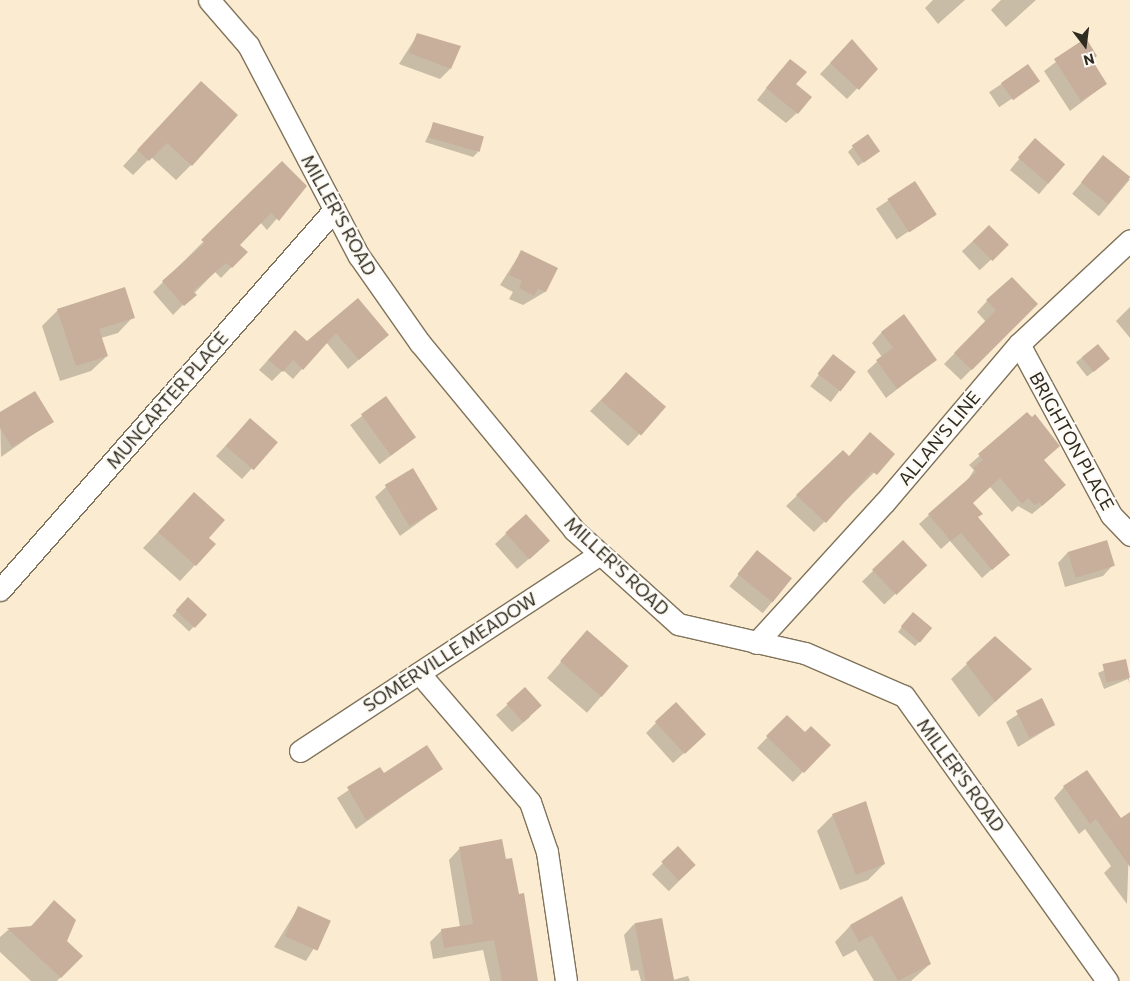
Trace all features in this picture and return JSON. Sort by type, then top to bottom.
[{"type":"street","name":"MILLER'S ROAD","points":[[210,0],[248,45],[359,256],[420,343],[574,530],[678,624],[805,653],[904,696],[1107,981]]},
{"type":"street","name":"MUNCARTER PLACE","points":[[0,590],[334,210]]},
{"type":"street","name":"ALLAN'S LINE","points":[[756,643],[884,503],[1018,344],[1130,240]]},
{"type":"street","name":"BRIGHTON PLACE","points":[[1018,344],[1111,514],[1130,534]]},
{"type":"street","name":"SOMERVILLE MEADOW","points":[[300,751],[600,554]]},
{"type":"street","points":[[419,673],[530,802],[547,852],[566,981]]},
{"type":"building","points":[[417,33],[461,46],[451,69],[409,53]]},
{"type":"building","points":[[1086,38],[1097,56],[1092,60],[1107,84],[1081,101],[1054,59]]},
{"type":"building","points":[[852,39],[878,69],[859,90],[830,63]]},
{"type":"building","points":[[790,59],[807,72],[796,84],[812,97],[798,114],[766,88]]},
{"type":"building","points":[[1028,64],[1040,81],[1013,100],[1001,83]]},
{"type":"building","points":[[201,81],[238,115],[192,166],[167,143],[149,161],[137,150]]},
{"type":"building","points":[[433,122],[484,137],[480,152],[429,137]]},
{"type":"building","points":[[868,134],[880,151],[864,163],[852,145]]},
{"type":"building","points":[[1035,138],[1065,164],[1048,184],[1018,158]]},
{"type":"building","points":[[1103,155],[1130,177],[1108,204],[1081,182]]},
{"type":"building","points":[[282,161],[307,186],[279,221],[271,213],[240,245],[248,252],[232,268],[226,263],[193,291],[197,295],[184,306],[162,281],[205,243],[201,240]]},
{"type":"building","points":[[915,181],[937,215],[909,233],[887,199]]},
{"type":"building","points":[[989,225],[1009,245],[993,261],[973,241]]},
{"type":"building","points":[[521,250],[558,268],[546,292],[538,289],[534,296],[519,288],[522,281],[509,275]]},
{"type":"building","points":[[1012,277],[1038,304],[972,370],[954,353],[996,310],[986,300]]},
{"type":"building","points":[[125,287],[135,318],[99,329],[108,356],[76,366],[57,309]]},
{"type":"building","points":[[358,298],[389,335],[359,360],[336,333],[303,370],[293,360],[283,372],[268,360],[295,330],[307,341]]},
{"type":"building","points":[[904,314],[937,360],[897,389],[876,360],[893,348],[881,332]]},
{"type":"building","points":[[1098,344],[1110,359],[1094,372],[1082,357]]},
{"type":"building","points":[[833,354],[856,372],[840,392],[818,374]]},
{"type":"building","points":[[626,372],[666,407],[641,435],[601,401]]},
{"type":"building","points":[[35,391],[54,422],[12,447],[0,428],[0,412]]},
{"type":"building","points":[[386,396],[416,437],[391,455],[361,414]]},
{"type":"building","points":[[1027,412],[1032,417],[1035,414],[1060,446],[1044,460],[1066,485],[1042,506],[1039,502],[1035,505],[1028,498],[1022,504],[1000,478],[973,503],[983,514],[978,517],[1010,555],[992,570],[961,533],[951,541],[928,514],[976,472],[973,468],[983,460],[978,454]]},
{"type":"building","points":[[250,418],[278,442],[254,470],[226,446]]},
{"type":"building","points":[[870,432],[895,454],[877,475],[872,471],[826,523],[796,495],[843,450],[849,456]]},
{"type":"building","points":[[413,468],[438,509],[409,526],[385,485]]},
{"type":"building","points":[[194,492],[225,520],[209,538],[216,544],[196,566],[158,532]]},
{"type":"building","points":[[526,514],[550,541],[529,559],[505,533]]},
{"type":"building","points":[[903,540],[927,565],[896,595],[872,570]]},
{"type":"building","points":[[1107,540],[1115,566],[1076,578],[1068,552]]},
{"type":"building","points":[[757,550],[792,578],[772,602],[737,574]]},
{"type":"building","points":[[188,597],[207,615],[195,628],[176,610]]},
{"type":"building","points":[[913,612],[932,628],[920,643],[901,627]]},
{"type":"building","points":[[587,630],[629,666],[602,697],[560,661]]},
{"type":"building","points":[[995,636],[1032,669],[995,702],[966,663]]},
{"type":"building","points":[[1126,659],[1130,678],[1106,683],[1103,664]]},
{"type":"building","points":[[525,687],[542,706],[523,722],[506,704]]},
{"type":"building","points":[[1042,698],[1055,725],[1029,738],[1016,711]]},
{"type":"building","points":[[676,702],[706,734],[685,754],[655,722]]},
{"type":"building","points":[[787,715],[805,732],[811,726],[831,745],[804,773],[766,736]]},
{"type":"building","points":[[427,745],[443,769],[366,820],[347,787],[380,767],[384,773]]},
{"type":"building","points":[[1087,770],[1121,818],[1130,812],[1130,867],[1096,819],[1090,824],[1063,786]]},
{"type":"building","points":[[866,801],[885,864],[856,875],[832,814]]},
{"type":"building","points":[[502,839],[506,859],[512,858],[519,894],[524,893],[538,981],[502,981],[494,940],[444,948],[441,929],[473,924],[459,847]]},
{"type":"building","points":[[678,846],[696,865],[679,881],[661,862]]},
{"type":"building","points":[[902,896],[931,964],[898,981],[872,935],[859,942],[850,925]]},
{"type":"building","points":[[54,900],[76,920],[67,941],[83,956],[61,978],[7,928],[32,926]]},
{"type":"building","points":[[298,906],[331,921],[317,951],[285,936]]},
{"type":"building","points":[[662,918],[674,981],[646,981],[635,923]]}]
